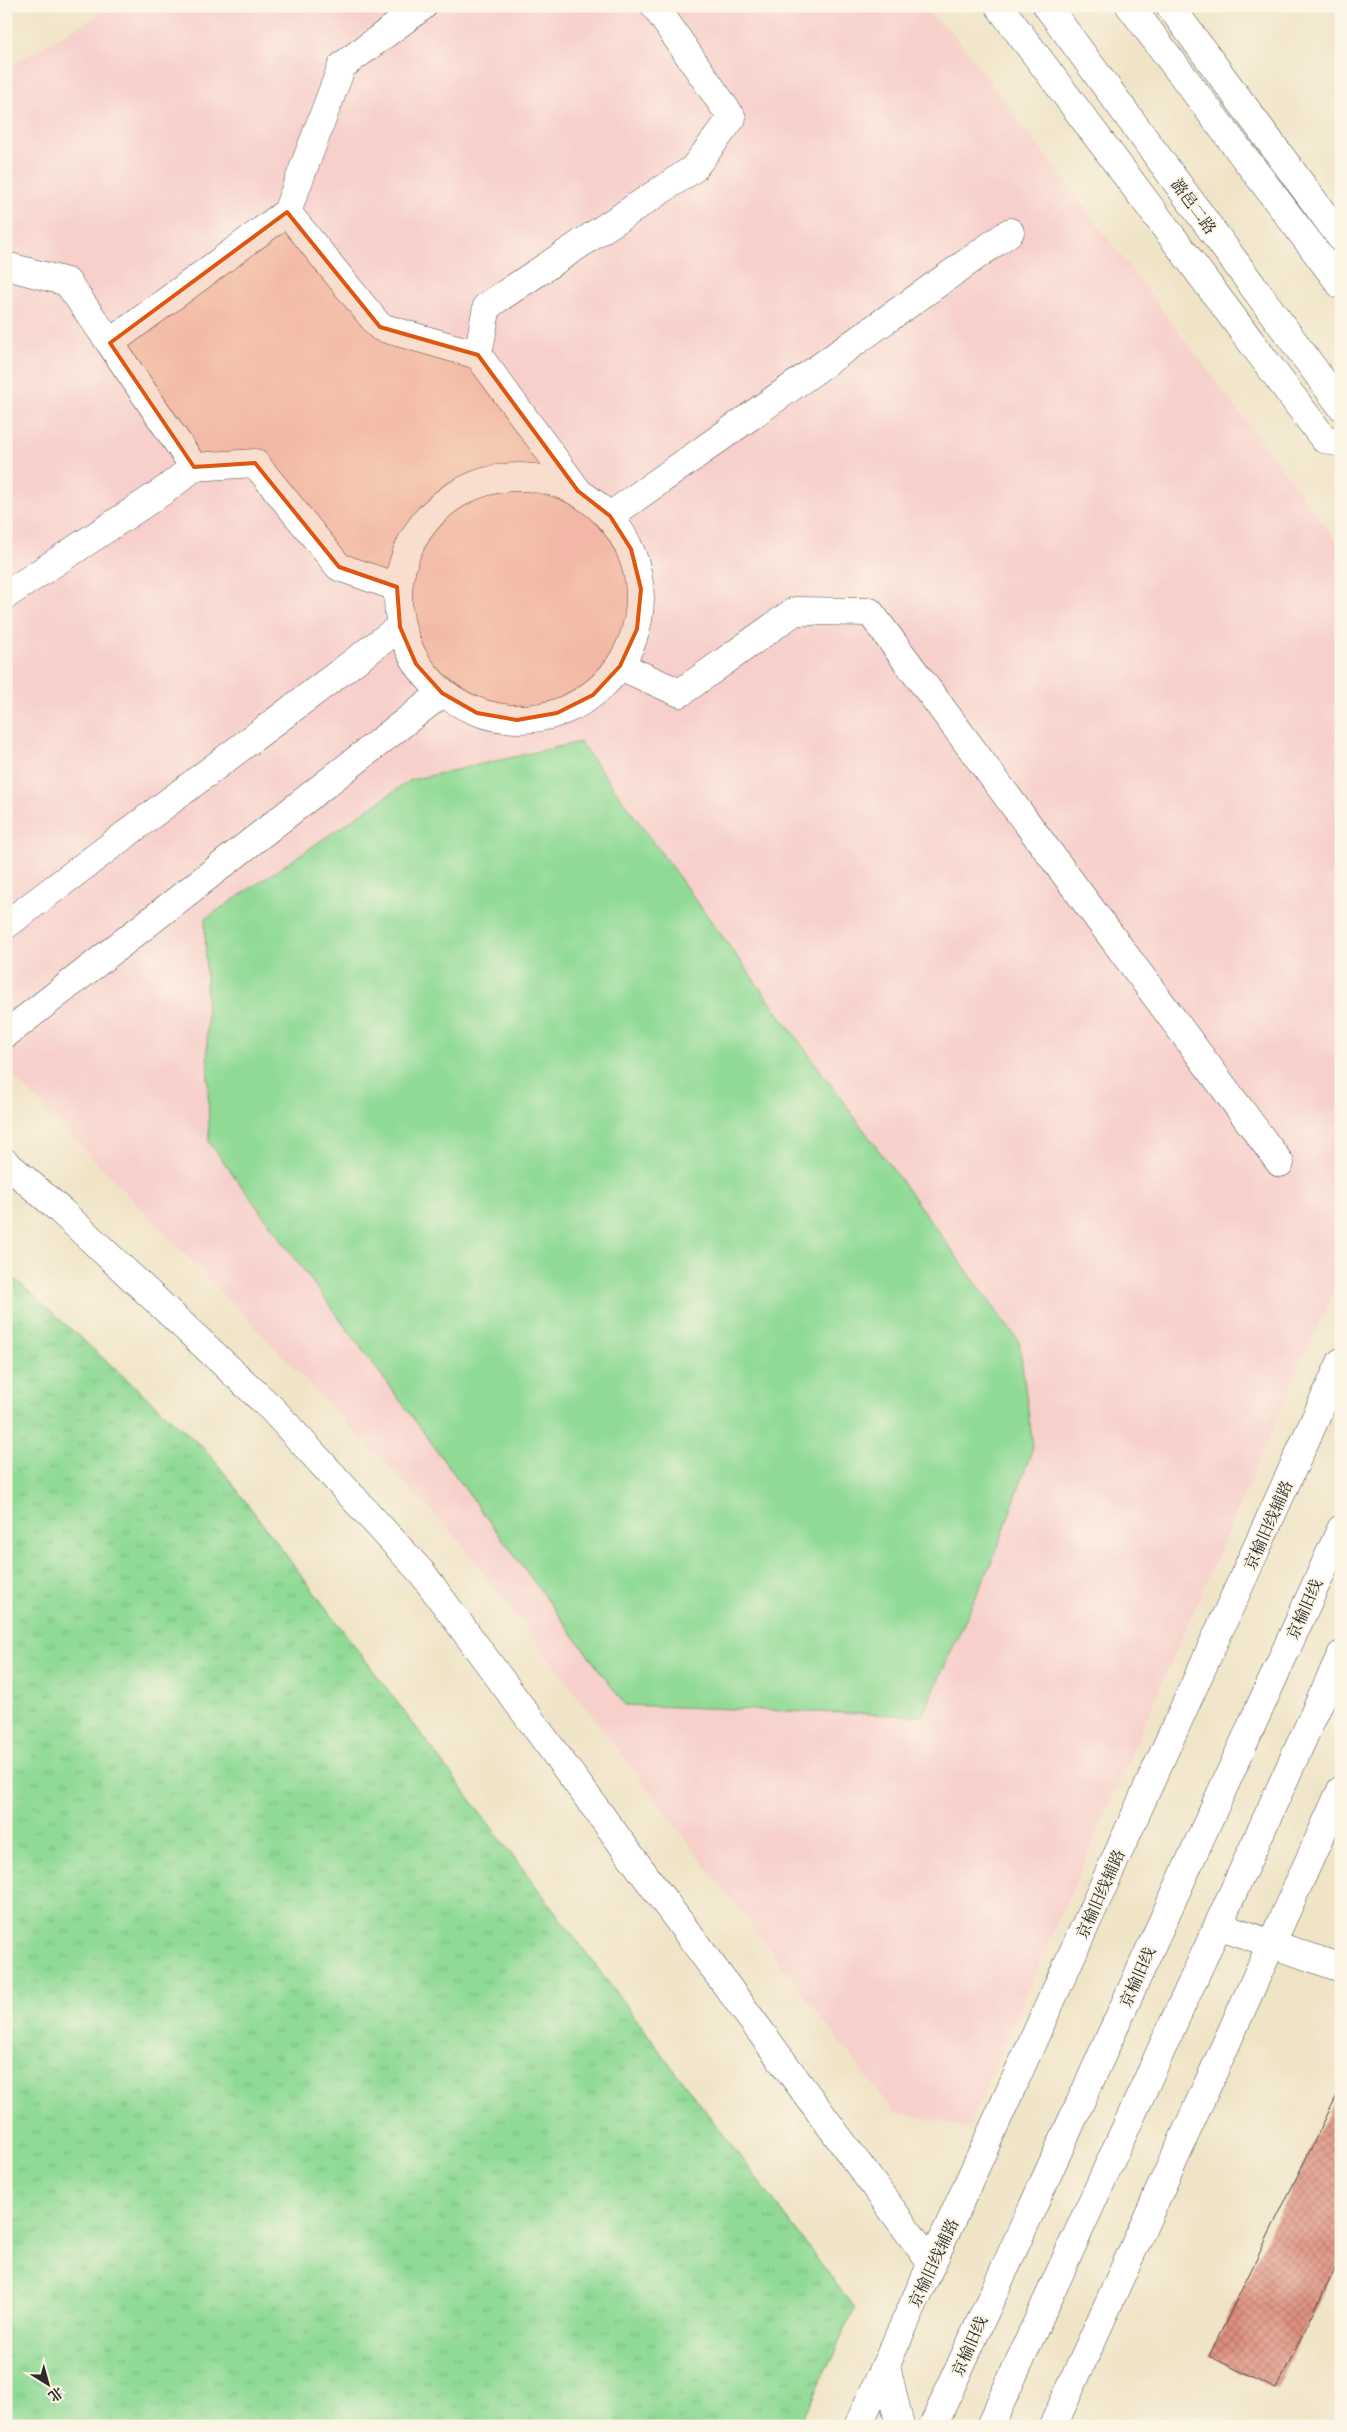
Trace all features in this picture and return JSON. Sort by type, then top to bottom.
[{"type":"street","points":[[110,343],[287,212],[342,66],[423,6]]},
{"type":"street","points":[[478,354],[487,306],[693,169],[732,118],[655,6]]},
{"type":"street","points":[[1000,6],[1324,439],[1341,443]]},
{"type":"street","name":"潞邑二路","points":[[1047,6],[1341,406]]},
{"type":"street","points":[[1130,6],[1341,285]]},
{"type":"street","points":[[1170,6],[1341,238]]},
{"type":"street","points":[[287,212],[380,327],[478,354],[578,490],[610,516],[631,549],[641,589],[637,629],[620,666],[593,695],[557,713],[517,720],[477,713],[442,693],[416,664],[400,627],[397,587],[407,548],[430,514],[462,490],[500,477],[540,477],[578,490]]},
{"type":"street","points":[[610,516],[1010,232]]},
{"type":"street","points":[[6,266],[67,282],[194,467]]},
{"type":"street","points":[[6,595],[165,490],[194,467],[255,463],[339,567],[397,587]]},
{"type":"street","points":[[620,666],[680,693],[795,611],[870,612],[1280,1163]]},
{"type":"street","points":[[6,925],[400,627]]},
{"type":"street","points":[[6,1034],[442,693]]},
{"type":"street","points":[[6,1164],[60,1210],[272,1409],[422,1573],[932,2264]]},
{"type":"street","name":"京榆旧线辅路","points":[[858,2426],[1341,1362]]},
{"type":"street","name":"京榆旧线","points":[[933,2426],[1341,1529]]},
{"type":"street","points":[[990,2426],[1341,1655]]},
{"type":"street","points":[[1053,2426],[1341,1790]]},
{"type":"street","points":[[1218,1925],[1341,1968]]},
{"type":"street","points":[[886,2365],[900,2426]]},
{"type":"highlighted area","points":[[287,212],[380,327],[478,355],[578,491],[610,516],[631,549],[641,589],[637,629],[620,666],[593,695],[557,713],[517,720],[477,713],[442,693],[416,664],[400,627],[397,587],[339,567],[255,463],[194,467],[110,343]]},
{"type":"shaded area","points":[[113,6],[920,6],[954,34],[1341,547],[1341,1273],[968,2128],[893,2112],[456,1537],[6,1068],[6,68]]},
{"type":"green space","points":[[580,742],[1019,1342],[1033,1447],[996,1552],[922,1716],[625,1705],[209,1142],[205,919],[411,780]]},
{"type":"green space","points":[[6,1271],[209,1453],[855,2309],[799,2426],[6,2426]]},
{"type":"building","points":[[1341,2087],[1341,2257],[1276,2389],[1209,2356]]}]
